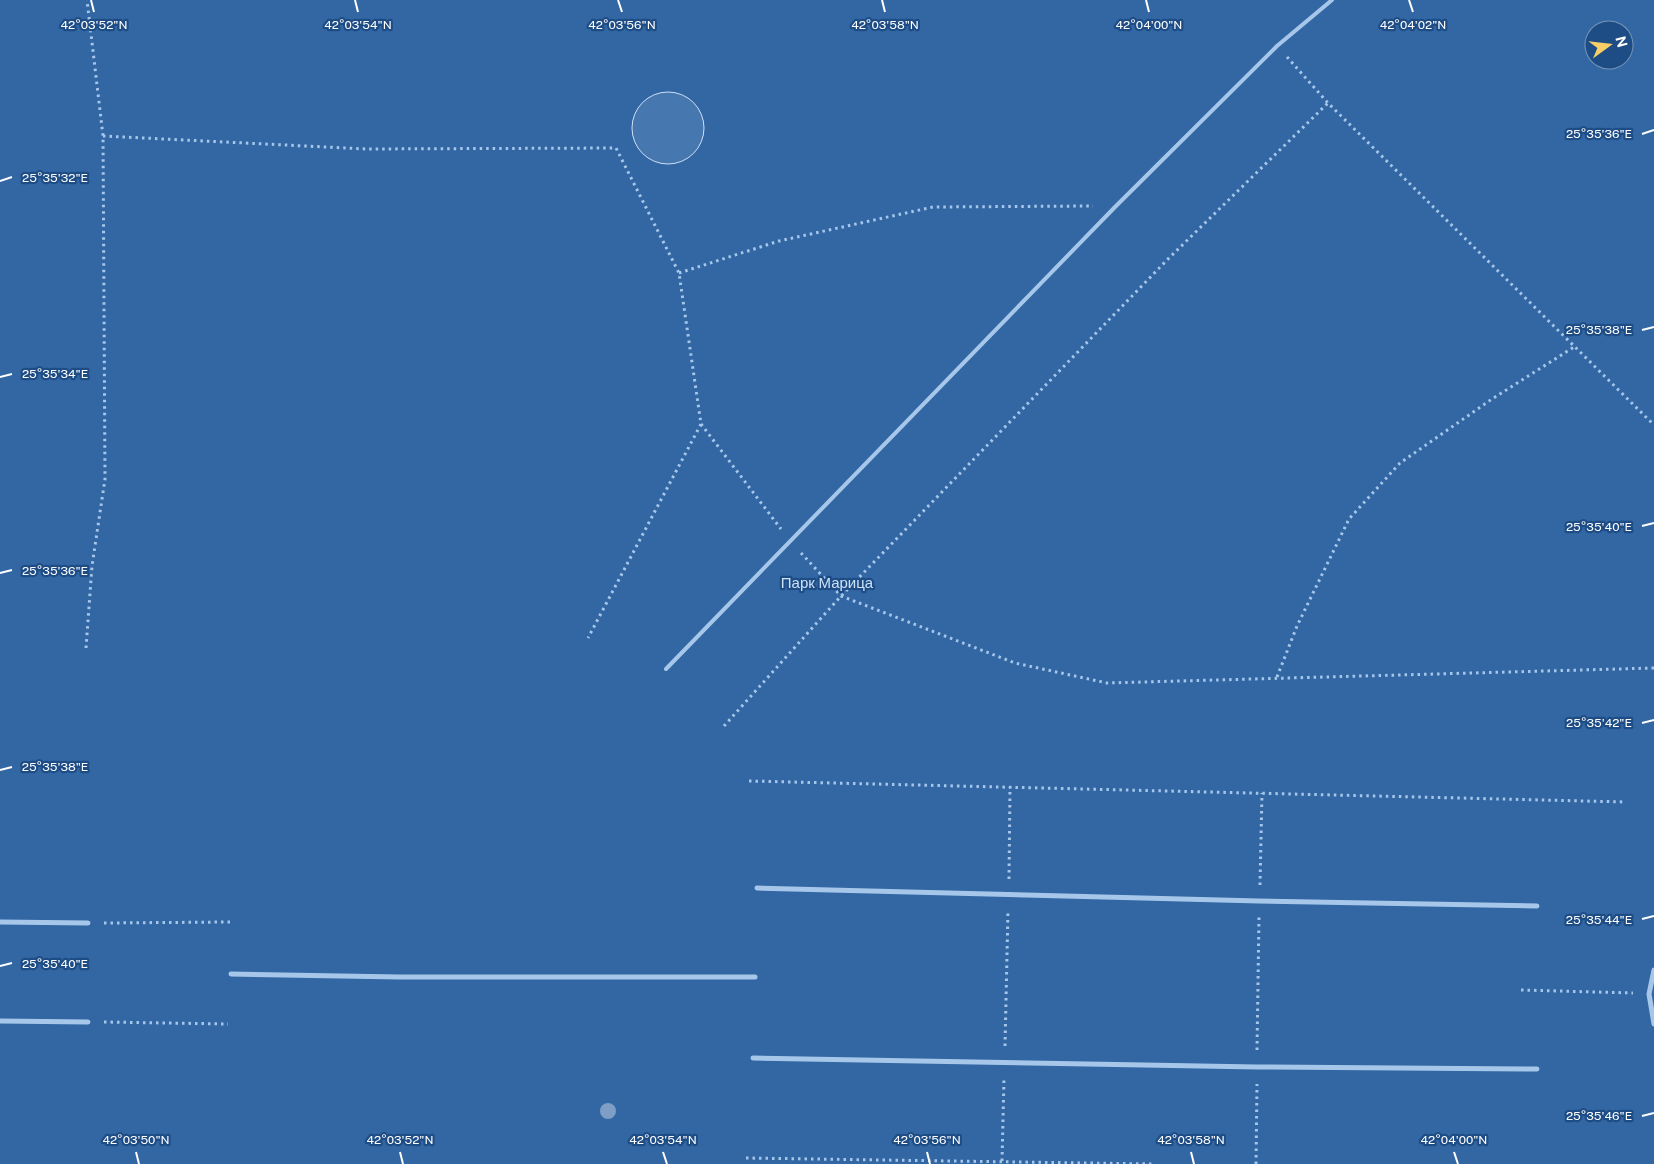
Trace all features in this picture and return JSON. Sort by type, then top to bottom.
[{"type":"street","points":[[757,888],[1537,906]]},
{"type":"street","points":[[0,922],[88,923]]},
{"type":"street","points":[[1654,970],[1649,994],[1654,1024]]},
{"type":"street","points":[[231,974],[399,978],[755,977]]},
{"type":"street","points":[[0,1021],[88,1022]]},
{"type":"street","points":[[753,1058],[1257,1067],[1537,1069]]},
{"type":"lane","points":[[666,669],[1115,207],[1277,46],[1332,0]]},
{"type":"path","points":[[86,0],[103,136],[105,479],[92,566],[86,648]]},
{"type":"path","points":[[1277,46],[1328,103],[1654,425]]},
{"type":"path","points":[[724,726],[841,596],[1167,260],[1328,103]]},
{"type":"path","points":[[103,136],[366,149],[616,148],[679,272],[701,424],[789,541],[841,596],[1014,663],[1107,683],[1654,668]]},
{"type":"path","points":[[679,272],[779,241],[933,207],[1115,207]]},
{"type":"path","points":[[1277,677],[1296,626],[1349,519],[1355,512],[1400,463],[1492,399],[1574,347]]},
{"type":"path","points":[[588,638],[701,424]]},
{"type":"path","points":[[749,781],[1626,802]]},
{"type":"path","points":[[1002,1162],[1010,787]]},
{"type":"path","points":[[1256,1164],[1262,793]]},
{"type":"path","points":[[88,923],[230,922]]},
{"type":"path","points":[[1521,990],[1649,994]]},
{"type":"path","points":[[88,1022],[228,1024]]},
{"type":"path","points":[[746,1158],[1154,1164]]},
{"type":"green space","name":"Парк Марица","points":[[0,0],[1654,0],[1654,1164],[0,1164]]},
{"type":"building","points":[[668,92],[688,98],[698,108],[704,128],[698,148],[688,158],[668,164],[648,158],[638,148],[632,128],[638,108],[648,98]]}]
